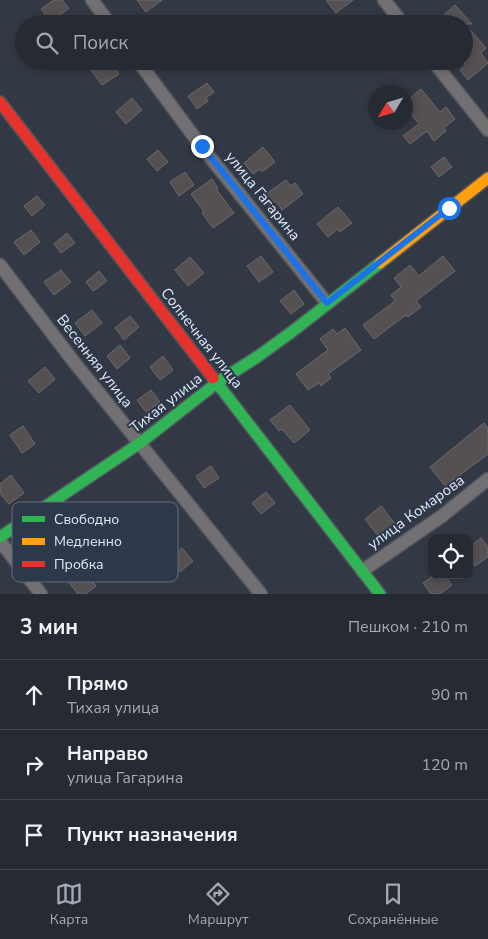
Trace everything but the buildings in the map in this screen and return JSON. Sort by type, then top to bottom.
[{"type":"street","points":[[92,0],[103,15]]},
{"type":"street","points":[[384,0],[396,15]]},
{"type":"street","name":"улица Гагарина","points":[[145,70],[202,146],[327,303]]},
{"type":"street","points":[[440,70],[488,130]]},
{"type":"street","name":"Солнечная улица","points":[[0,102],[380,594]]},
{"type":"street","name":"Тихая улица","points":[[52,502],[140,443],[218,382],[279,342],[488,178]]},
{"type":"street","name":"Весенняя улица","points":[[0,264],[74,362],[260,594]]},
{"type":"street","name":"улица Комарова","points":[[362,571],[442,516],[488,479]]},
{"type":"street","name":"Тихая улица","points":[[0,537],[12,529]]},
{"type":"street","points":[[0,541],[12,557]]},
{"type":"street","points":[[32,582],[41,594]]},
{"type":"traffic: fast","points":[[52,502],[140,443],[218,382],[293,331],[380,263]]},
{"type":"traffic: fast","points":[[213,378],[380,594]]},
{"type":"traffic: fast","points":[[0,537],[12,529]]},
{"type":"traffic: slow","points":[[380,263],[488,178]]},
{"type":"traffic: jam","points":[[0,102],[213,378]]},
{"type":"route","points":[[202,146],[327,303],[449,208]]}]
